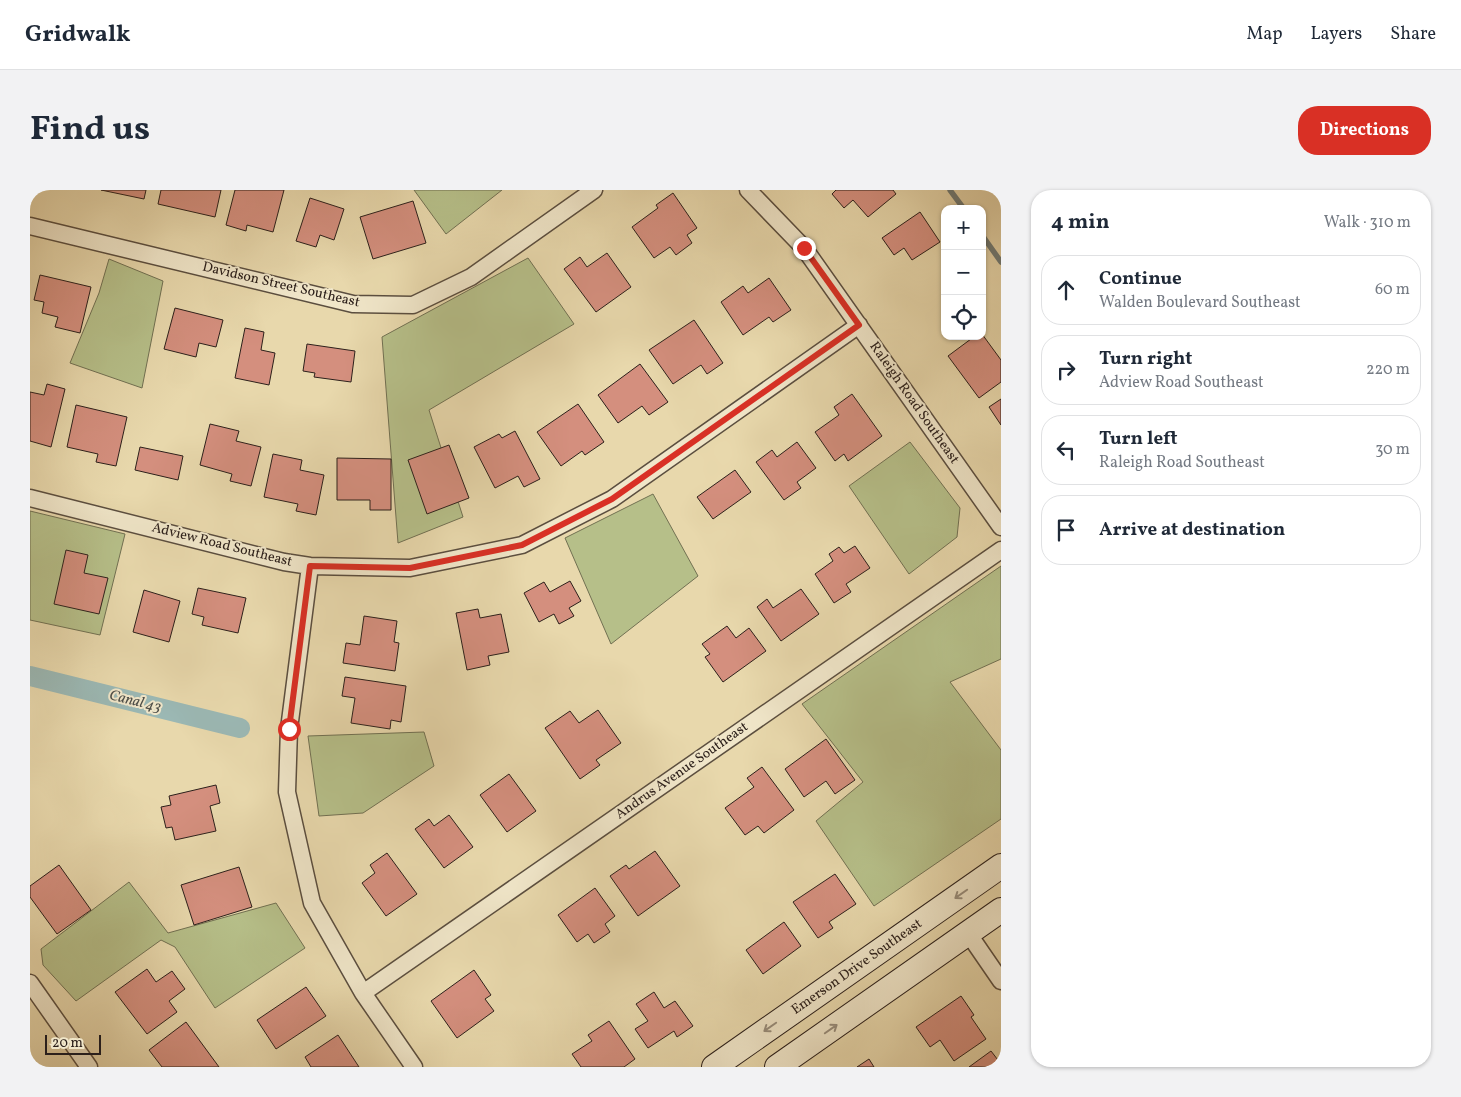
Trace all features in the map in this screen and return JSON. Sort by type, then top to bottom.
[{"type":"street","name":"Davidson Street Southeast","points":[[30,226],[353,304],[413,304],[471,277],[594,190]]},
{"type":"street","name":"Raleigh Road Southeast","points":[[748,190],[804,248],[1001,527]]},
{"type":"street","name":"Adview Road Southeast","points":[[30,498],[284,562],[310,566],[410,568],[522,545],[612,499],[859,325]]},
{"type":"street","name":"Andrus Avenue Southeast","points":[[362,993],[1001,550]]},
{"type":"street","points":[[310,566],[289,729],[287,792],[312,903],[362,993],[414,1067]]},
{"type":"street","name":"Emerson Drive Southeast","points":[[714,1067],[1001,866]]},
{"type":"street","points":[[777,1067],[1001,910]]},
{"type":"street","points":[[968,933],[1001,980]]},
{"type":"street","points":[[30,983],[89,1067]]},
{"type":"green space","points":[[414,190],[502,190],[446,234]]},
{"type":"green space","points":[[528,258],[574,324],[429,410],[463,517],[398,543],[382,337]]},
{"type":"green space","points":[[109,259],[163,281],[142,388],[70,363],[99,293]]},
{"type":"green space","points":[[910,442],[960,508],[957,537],[909,574],[849,486]]},
{"type":"green space","points":[[653,494],[698,576],[611,644],[565,538]]},
{"type":"green space","points":[[30,511],[125,534],[100,635],[30,620]]},
{"type":"green space","points":[[1001,566],[1001,659],[950,682],[1001,750],[1001,819],[874,906],[816,821],[863,782],[802,704]]},
{"type":"green space","points":[[424,732],[434,766],[363,813],[319,816],[308,736]]},
{"type":"green space","points":[[129,882],[168,933],[276,903],[305,948],[215,1008],[175,947],[161,940],[76,1001],[43,965],[41,949]]},
{"type":"building","points":[[101,190],[146,190],[144,199]]},
{"type":"building","points":[[161,190],[221,190],[215,217],[158,204]]},
{"type":"building","points":[[235,190],[284,190],[273,232],[247,225],[246,231],[226,225]]},
{"type":"building","points":[[836,190],[893,190],[896,194],[868,217],[853,200],[844,208],[832,194]]},
{"type":"building","points":[[673,193],[697,228],[687,235],[692,243],[676,255],[670,247],[654,258],[632,227],[658,208],[656,205]]},
{"type":"building","points":[[310,198],[344,209],[334,240],[320,235],[316,247],[296,241]]},
{"type":"building","points":[[413,201],[426,243],[373,259],[360,217]]},
{"type":"building","points":[[920,212],[940,242],[912,260],[904,248],[894,255],[882,238]]},
{"type":"building","points":[[607,253],[631,287],[596,312],[564,269],[580,257],[587,267]]},
{"type":"building","points":[[40,275],[91,287],[80,333],[55,327],[58,317],[42,313],[44,302],[34,300]]},
{"type":"building","points":[[769,278],[791,310],[773,322],[769,317],[743,335],[721,302],[743,286],[748,293]]},
{"type":"building","points":[[175,308],[223,320],[216,347],[199,343],[196,357],[164,349]]},
{"type":"building","points":[[694,320],[723,363],[707,374],[701,365],[673,384],[649,350]]},
{"type":"building","points":[[245,328],[264,332],[261,350],[275,353],[269,385],[235,378]]},
{"type":"building","points":[[986,339],[1001,360],[1001,382],[979,398],[948,356],[970,340]]},
{"type":"building","points":[[307,344],[355,351],[351,382],[314,377],[315,373],[303,371]]},
{"type":"building","points":[[640,364],[668,402],[649,415],[642,406],[618,423],[598,395]]},
{"type":"building","points":[[47,384],[65,389],[51,447],[30,441],[30,392],[44,395]]},
{"type":"building","points":[[852,394],[882,436],[848,461],[844,454],[835,461],[815,432],[839,415],[834,407]]},
{"type":"building","points":[[1001,399],[1001,425],[989,407]]},
{"type":"building","points":[[578,404],[604,442],[585,455],[582,451],[561,466],[537,432]]},
{"type":"building","points":[[76,405],[127,417],[116,466],[96,462],[98,454],[67,447]]},
{"type":"building","points":[[210,424],[239,431],[236,441],[261,447],[251,486],[230,481],[232,474],[200,465]]},
{"type":"building","points":[[515,431],[540,479],[524,487],[518,476],[495,488],[474,447],[499,434],[502,438]]},
{"type":"building","points":[[797,442],[816,468],[797,482],[801,488],[784,500],[756,462],[772,450],[777,457]]},
{"type":"building","points":[[449,445],[469,498],[427,514],[408,460]]},
{"type":"building","points":[[140,447],[183,456],[178,480],[135,470]]},
{"type":"building","points":[[273,454],[302,460],[300,470],[324,475],[316,515],[296,511],[298,504],[264,497]]},
{"type":"building","points":[[337,458],[391,459],[391,510],[370,510],[370,500],[337,500]]},
{"type":"building","points":[[735,470],[751,492],[713,519],[697,497]]},
{"type":"building","points":[[855,546],[870,568],[846,584],[851,592],[834,603],[815,574],[833,561],[829,554],[839,547],[844,553]]},
{"type":"building","points":[[66,550],[88,555],[84,573],[108,578],[99,614],[54,604]]},
{"type":"building","points":[[570,581],[581,601],[569,608],[574,616],[559,624],[554,614],[539,622],[524,593],[544,582],[550,592]]},
{"type":"building","points":[[198,588],[246,598],[238,633],[202,625],[204,617],[192,614]]},
{"type":"building","points":[[801,589],[819,614],[781,641],[757,607],[767,599],[773,608]]},
{"type":"building","points":[[144,590],[180,601],[169,642],[133,632]]},
{"type":"building","points":[[478,609],[480,618],[501,614],[509,652],[488,656],[490,665],[467,670],[456,613]]},
{"type":"building","points":[[364,616],[397,621],[394,642],[399,643],[395,671],[343,663],[346,643],[360,645]]},
{"type":"building","points":[[727,626],[736,638],[749,628],[766,651],[723,682],[705,657],[710,654],[702,644]]},
{"type":"building","points":[[345,677],[406,686],[401,722],[391,720],[390,729],[351,723],[355,698],[342,696]]},
{"type":"building","points":[[598,710],[621,743],[596,760],[600,765],[580,779],[545,728],[570,711],[579,723]]},
{"type":"building","points":[[826,739],[855,780],[835,794],[826,781],[804,797],[785,769]]},
{"type":"building","points":[[762,767],[794,810],[764,833],[758,826],[745,835],[725,808],[754,787],[747,778]]},
{"type":"building","points":[[509,774],[536,811],[507,832],[480,795]]},
{"type":"building","points":[[216,785],[220,803],[210,806],[216,831],[175,840],[172,827],[166,828],[161,807],[171,805],[169,796]]},
{"type":"building","points":[[449,815],[473,847],[444,868],[415,829],[429,819],[434,826]]},
{"type":"building","points":[[655,851],[680,886],[638,916],[610,876],[626,865],[629,869]]},
{"type":"building","points":[[387,853],[417,894],[386,916],[362,883],[375,873],[370,865]]},
{"type":"building","points":[[59,865],[91,910],[57,934],[30,897],[30,886]]},
{"type":"building","points":[[239,867],[252,907],[194,925],[181,885]]},
{"type":"building","points":[[835,874],[856,904],[829,922],[833,928],[818,938],[793,902]]},
{"type":"building","points":[[595,888],[615,916],[605,924],[610,932],[594,943],[588,934],[577,942],[558,915]]},
{"type":"building","points":[[784,922],[801,946],[763,974],[746,950]]},
{"type":"building","points":[[147,969],[156,982],[172,971],[185,989],[169,1001],[177,1012],[147,1034],[115,992]]},
{"type":"building","points":[[474,970],[491,995],[485,999],[494,1011],[457,1038],[431,1001]]},
{"type":"building","points":[[306,987],[326,1016],[276,1049],[257,1020]]},
{"type":"building","points":[[654,992],[664,1008],[675,1001],[693,1026],[677,1037],[674,1031],[648,1048],[635,1029],[648,1021],[636,1004]]},
{"type":"building","points":[[961,996],[974,1015],[971,1017],[986,1039],[954,1061],[940,1040],[930,1047],[916,1027]]},
{"type":"building","points":[[609,1021],[635,1059],[624,1067],[581,1067],[572,1054],[592,1041],[588,1035]]},
{"type":"building","points":[[186,1022],[219,1067],[162,1067],[149,1050]]},
{"type":"building","points":[[338,1035],[359,1067],[311,1067],[305,1057]]},
{"type":"building","points":[[991,1051],[1001,1064],[1001,1067],[969,1067]]},
{"type":"building","points":[[869,1059],[874,1067],[857,1067]]},
{"type":"waterway","points":[[950,190],[961,205]]},
{"type":"waterway","points":[[986,241],[1001,262]]},
{"type":"waterway","name":"Canal 43","points":[[30,676],[240,728]]},
{"type":"route","points":[[289,729],[310,566],[410,568],[522,545],[612,499],[859,325],[804,248]]}]
